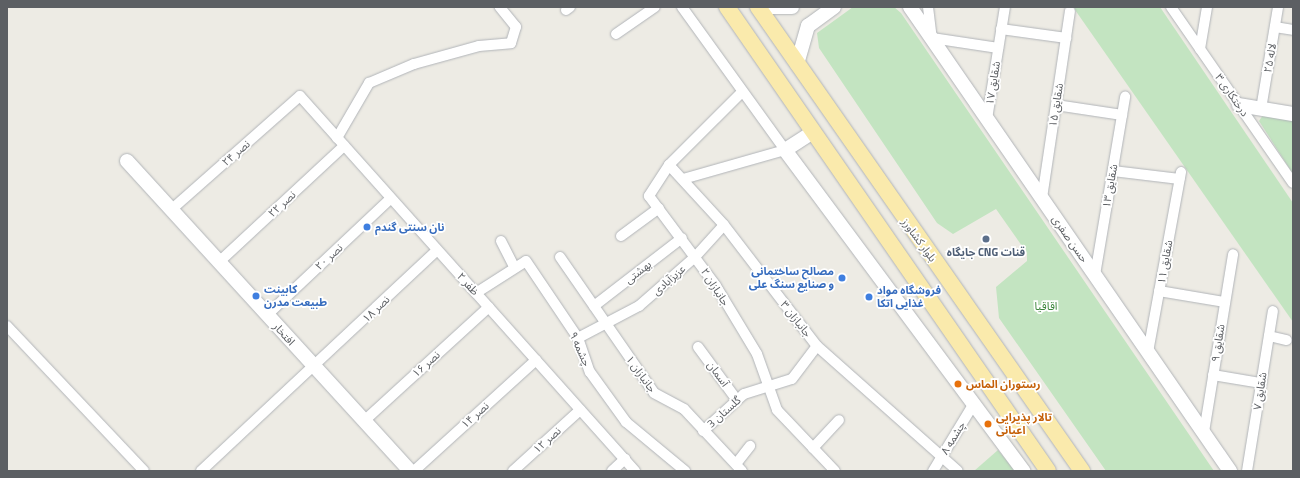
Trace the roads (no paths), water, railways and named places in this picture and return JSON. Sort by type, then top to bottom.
[{"type":"main road","points":[[727,7],[1048,471]]},
{"type":"main road","name":"بلوار کشاورز","points":[[758,7],[1082,471]]},
{"type":"street","points":[[337,138],[369,84],[414,64],[479,46],[512,43],[516,27],[500,7]]},
{"type":"street","points":[[616,34],[655,7]]},
{"type":"street","points":[[682,7],[742,92],[1023,471]]},
{"type":"street","points":[[764,7],[793,7],[808,26]]},
{"type":"street","points":[[797,64],[808,26],[834,7]]},
{"type":"street","name":"حسن صفری","points":[[910,7],[1230,471]]},
{"type":"street","points":[[928,7],[932,38]]},
{"type":"street","name":"شقایق ۱۷","points":[[987,119],[1005,7]]},
{"type":"street","name":"درختکاری ۳","points":[[1171,7],[1293,183]]},
{"type":"street","points":[[1200,49],[1207,7]]},
{"type":"street","name":"لاله ۲۵","points":[[1261,109],[1278,7]]},
{"type":"street","name":"شقایق ۱۵","points":[[1042,198],[1070,11]]},
{"type":"street","points":[[1275,27],[1293,30]]},
{"type":"street","points":[[1001,29],[1066,38]]},
{"type":"street","name":"شقایق ۱۷","points":[[932,38],[998,48]]},
{"type":"street","points":[[669,165],[742,92]]},
{"type":"street","name":"ظفر ۲","points":[[300,96],[635,471]]},
{"type":"street","name":"نصر ۲۴","points":[[171,210],[300,96]]},
{"type":"street","name":"شقایق ۱۳","points":[[1095,275],[1125,97]]},
{"type":"street","points":[[1056,105],[1122,115]]},
{"type":"street","points":[[1239,105],[1293,114]]},
{"type":"street","points":[[683,180],[785,150],[813,132]]},
{"type":"street","name":"نصر ۲۲","points":[[219,262],[344,146]]},
{"type":"street","name":"افتخار","points":[[127,161],[410,471]]},
{"type":"street","name":"جانبازان ۳","points":[[669,165],[724,225],[817,346],[943,455],[958,471]]},
{"type":"street","name":"جانبازان ۲","points":[[669,165],[649,196],[695,257],[757,354],[777,410],[835,471]]},
{"type":"street","name":"شقایق ۱۱","points":[[1113,170],[1180,176],[1148,352]]},
{"type":"street","name":"نصر ۲۰","points":[[266,315],[391,198]]},
{"type":"street","points":[[621,236],[659,208]]},
{"type":"street","name":"عزیزآبادی","points":[[578,338],[639,306],[695,257],[724,225]]},
{"type":"street","name":"بهشتی","points":[[594,306],[682,238]]},
{"type":"street","points":[[501,241],[515,268]]},
{"type":"street","name":"نصر ۱۸","points":[[201,471],[314,367],[437,250]]},
{"type":"street","name":"شقایق ۹","points":[[1204,432],[1232,254]]},
{"type":"street","name":"جانبازان ۱","points":[[560,257],[654,393],[684,408],[703,431],[739,468]]},
{"type":"street","name":"چشمه ۹","points":[[476,293],[526,261],[578,338],[590,372],[626,422],[685,471]]},
{"type":"street","points":[[1159,291],[1225,302]]},
{"type":"street","name":"نصر ۱۶","points":[[364,421],[489,307]]},
{"type":"street","name":"شقایق ۷","points":[[1247,471],[1273,311]]},
{"type":"street","points":[[7,326],[144,471]]},
{"type":"street","points":[[1269,336],[1287,340]]},
{"type":"street","name":"گلستان 3","points":[[703,431],[744,394],[792,379],[817,346]]},
{"type":"street","name":"آسمان","points":[[698,347],[737,400]]},
{"type":"street","name":"نصر ۱۴","points":[[414,471],[536,360]]},
{"type":"street","points":[[1213,375],[1261,383]]},
{"type":"street","name":"چشمه ۸","points":[[933,471],[973,405]]},
{"type":"street","name":"نصر ۱۲","points":[[513,471],[580,410]]},
{"type":"street","points":[[813,448],[839,420]]},
{"type":"street","points":[[739,468],[750,446]]},
{"type":"street","points":[[612,471],[624,460]]},
{"type":"place","name":"نان سنتی گندم","points":[[367,227]]},
{"type":"place","name":"جایگاه CNG قنات","points":[[986,239]]},
{"type":"place","name":"مصالح ساختمانی و صنایع سنگ علی","points":[[842,278]]},
{"type":"place","name":"کابینت طبیعت مدرن","points":[[256,296]]},
{"type":"place","name":"فروشگاه مواد غذایی اتکا","points":[[869,297]]},
{"type":"place","name":"رستوران الماس","points":[[958,384]]},
{"type":"place","name":"تالار پذیرایی اعیانی","points":[[988,424]]},
{"type":"park label","name":"اقاقیا","points":[[1046,306]]}]
